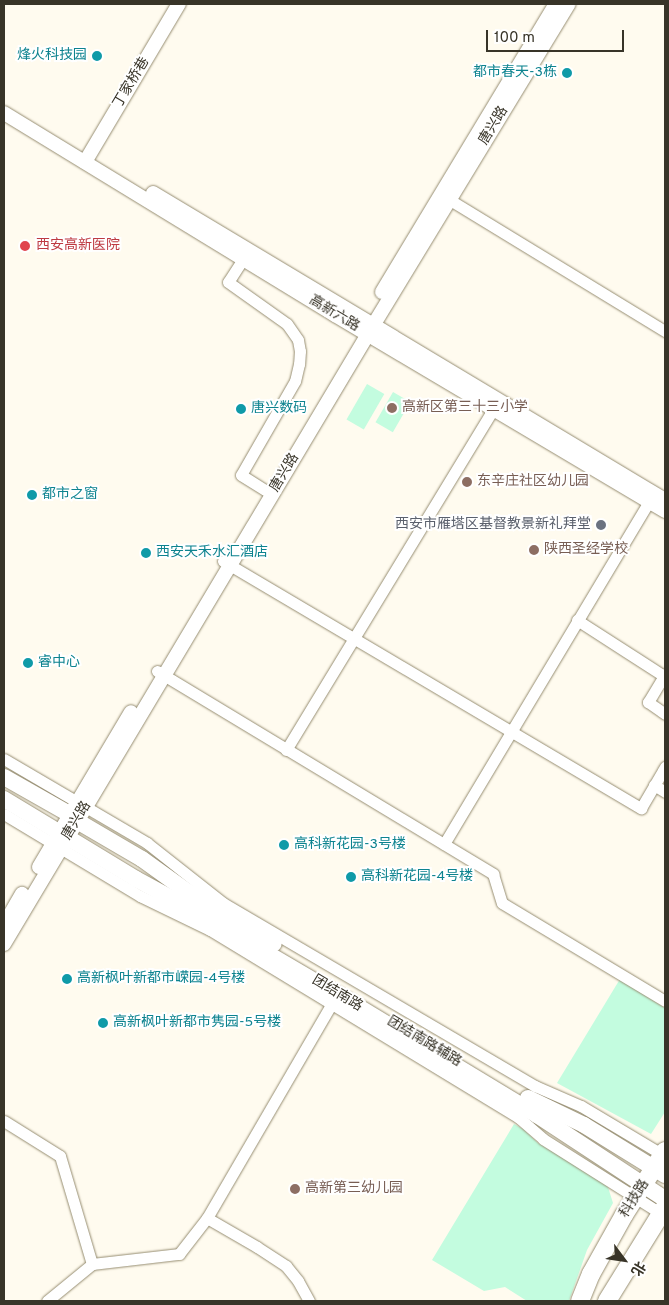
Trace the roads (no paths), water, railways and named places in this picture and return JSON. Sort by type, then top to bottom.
[{"type":"main road","name":"团结南路","points":[[4,777],[77,810],[134,854],[188,892],[544,1107],[662,1161]]},
{"type":"main road","name":"团结南路","points":[[4,799],[59,841],[537,1115],[664,1209]]},
{"type":"main road","name":"科技路","points":[[580,1301],[591,1274],[639,1191],[662,1161]]},
{"type":"main road","name":"科技路","points":[[607,1301],[664,1209]]},
{"type":"street","name":"丁家桥巷","points":[[87,158],[179,4]]},
{"type":"street","name":"唐兴路","points":[[4,944],[77,810],[227,563],[556,4]]},
{"type":"street","name":"唐兴路","points":[[227,563],[265,490],[367,327],[450,200],[569,4]]},
{"type":"street","name":"高新六路","points":[[4,103],[243,258],[367,327],[494,408],[665,511]]},
{"type":"street","name":"高新六路","points":[[4,113],[87,158],[367,327],[665,500]]},
{"type":"street","points":[[450,200],[665,331]]},
{"type":"street","points":[[243,258],[228,282],[287,324],[298,340],[300,351],[299,364],[294,381],[241,474],[265,490]]},
{"type":"street","points":[[286,750],[494,408]]},
{"type":"street","points":[[444,844],[649,502]]},
{"type":"street","points":[[227,563],[354,636],[641,808],[665,767]]},
{"type":"street","points":[[577,620],[665,675],[648,702],[665,714]]},
{"type":"street","points":[[160,674],[493,874],[502,903],[665,1002]]},
{"type":"street","points":[[4,759],[77,810]]},
{"type":"street","points":[[654,785],[665,792]]},
{"type":"street","points":[[4,814],[59,841]]},
{"type":"street","name":"唐兴路","points":[[4,925],[59,841]]},
{"type":"street","points":[[47,1301],[92,1264],[179,1254],[206,1218],[334,999]]},
{"type":"street","points":[[4,1121],[60,1156],[92,1264]]},
{"type":"street","points":[[206,1218],[258,1247],[286,1266],[298,1280],[309,1301]]},
{"type":"place","name":"烽火科技园","points":[[97,56]]},
{"type":"place","name":"都市春天-3栋","points":[[567,73]]},
{"type":"place","name":"西安高新医院","points":[[25,246]]},
{"type":"place","name":"高新区第三十三小学","points":[[392,408]]},
{"type":"place","name":"唐兴数码","points":[[241,409]]},
{"type":"place","name":"东辛庄社区幼儿园","points":[[467,482]]},
{"type":"place","name":"都市之窗","points":[[32,495]]},
{"type":"place","name":"西安市雁塔区基督教景新礼拜堂","points":[[601,525]]},
{"type":"place","name":"陕西圣经学校","points":[[534,550]]},
{"type":"place","name":"西安天禾水汇酒店","points":[[146,553]]},
{"type":"place","name":"睿中心","points":[[28,663]]},
{"type":"place","name":"高科新花园-3号楼","points":[[284,845]]},
{"type":"place","name":"高科新花园-4号楼","points":[[351,877]]},
{"type":"place","name":"高新·枫叶新都市嵘园-4号楼","points":[[67,979]]},
{"type":"place","name":"高新·枫叶新都市隽园-5号楼","points":[[103,1023]]},
{"type":"place","name":"高新第三幼儿园","points":[[295,1189]]}]
